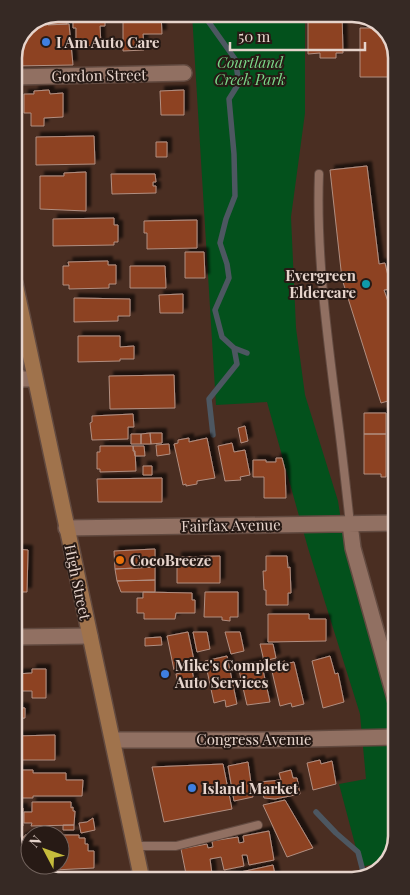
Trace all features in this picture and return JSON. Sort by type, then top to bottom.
[{"type":"main road","name":"High Street","points":[[23,326],[140,872]]},
{"type":"street","name":"Gordon Street","points":[[23,77],[184,73]]},
{"type":"street","points":[[23,379],[34,379]]},
{"type":"street","name":"Fairfax Avenue","points":[[66,528],[388,523]]},
{"type":"street","points":[[350,524],[353,548],[388,673]]},
{"type":"street","points":[[23,637],[90,636]]},
{"type":"street","name":"Congress Avenue","points":[[112,740],[264,740],[388,737]]},
{"type":"lane","points":[[319,174],[318,214],[327,343],[350,524]]},
{"type":"lane","points":[[134,846],[176,846],[258,826]]},
{"type":"green space","name":"Courtland Creek Park","points":[[193,22],[305,23],[305,113],[291,217],[296,328],[305,395],[338,501],[346,554],[364,609],[388,696],[388,836],[384,852],[374,864],[361,867],[339,784],[366,779],[360,714],[308,548],[267,402],[216,405]]},
{"type":"building","points":[[67,22],[67,24],[48,25],[52,23]]},
{"type":"building","points":[[73,22],[105,22],[105,26],[100,26],[101,46],[76,45],[76,28],[73,28]]},
{"type":"building","points":[[123,22],[161,22],[162,34],[143,34],[144,50],[123,51]]},
{"type":"building","points":[[308,23],[342,23],[343,53],[336,53],[336,58],[320,58],[320,53],[308,54]]},
{"type":"building","name":"I Am Auto Care","points":[[69,24],[73,65],[23,66],[25,45],[33,33],[46,25]]},
{"type":"building","points":[[360,28],[370,28],[378,35],[386,47],[388,77],[360,77]]},
{"type":"building","points":[[49,90],[50,94],[63,93],[63,117],[44,118],[44,126],[31,126],[31,113],[24,113],[24,94],[34,94],[34,91]]},
{"type":"building","points":[[184,90],[184,115],[161,115],[160,91]]},
{"type":"building","points":[[94,136],[95,164],[36,165],[36,137]]},
{"type":"building","points":[[156,142],[167,142],[167,157],[156,157]]},
{"type":"building","name":"Evergreen Eldercare","points":[[367,166],[379,264],[385,263],[388,276],[388,289],[384,290],[388,302],[388,401],[381,403],[342,279],[330,170]]},
{"type":"building","points":[[86,172],[86,211],[40,209],[40,176],[64,176],[64,173]]},
{"type":"building","points":[[111,174],[155,174],[156,182],[153,182],[153,186],[156,186],[156,193],[112,194]]},
{"type":"building","points":[[114,218],[114,225],[118,225],[118,242],[114,242],[114,245],[53,246],[53,219]]},
{"type":"building","points":[[197,220],[197,248],[147,249],[147,233],[144,233],[144,221]]},
{"type":"building","points":[[185,252],[204,252],[205,278],[185,278]]},
{"type":"building","points":[[108,261],[108,265],[116,265],[116,284],[109,284],[109,288],[69,289],[69,285],[63,285],[63,266],[69,266],[68,262]]},
{"type":"building","points":[[130,266],[165,266],[166,288],[130,288]]},
{"type":"building","points":[[183,294],[183,313],[160,313],[159,295]]},
{"type":"building","points":[[74,298],[130,299],[130,316],[118,316],[118,321],[74,322]]},
{"type":"building","points":[[78,336],[120,336],[120,347],[134,346],[134,359],[78,362]]},
{"type":"building","points":[[174,375],[175,408],[110,409],[109,376]]},
{"type":"building","points":[[364,413],[386,413],[386,434],[364,434]]},
{"type":"building","points":[[133,414],[134,427],[128,427],[128,439],[92,440],[90,423],[92,422],[92,416]]},
{"type":"building","points":[[245,426],[248,441],[241,443],[238,428]]},
{"type":"building","points":[[150,433],[162,433],[162,443],[151,444]]},
{"type":"building","points":[[150,433],[151,444],[141,444],[141,434]]},
{"type":"building","points":[[131,434],[141,434],[141,444],[131,444]]},
{"type":"building","points":[[364,434],[386,434],[386,477],[381,477],[381,474],[364,474]]},
{"type":"building","points":[[189,438],[189,442],[207,438],[215,478],[197,481],[197,484],[186,486],[186,484],[183,485],[174,444],[178,443],[178,440]]},
{"type":"building","points":[[232,443],[234,452],[245,450],[250,475],[240,477],[241,480],[225,481],[218,446]]},
{"type":"building","points":[[169,444],[170,454],[157,456],[156,445]]},
{"type":"building","points":[[100,446],[133,446],[136,471],[100,472],[100,469],[97,469],[97,452],[100,452]]},
{"type":"building","points":[[133,446],[144,446],[145,456],[135,456]]},
{"type":"building","points":[[276,458],[282,458],[285,470],[286,498],[264,498],[264,477],[253,477],[253,460],[276,462]]},
{"type":"building","points":[[143,466],[152,466],[152,475],[143,475]]},
{"type":"building","points":[[162,478],[162,502],[98,502],[97,479]]},
{"type":"building","points":[[155,549],[155,567],[115,569],[114,551]]},
{"type":"building","points":[[23,550],[28,550],[27,592],[23,592]]},
{"type":"building","points":[[220,556],[220,583],[177,583],[177,557]]},
{"type":"building","points":[[266,556],[287,556],[288,568],[290,567],[291,593],[288,593],[288,605],[266,605],[263,571],[266,571]]},
{"type":"building","points":[[155,567],[155,580],[117,581],[115,569]]},
{"type":"building","points":[[155,580],[155,592],[121,592],[117,581]]},
{"type":"building","points":[[143,592],[192,593],[192,600],[195,600],[195,613],[176,613],[175,619],[144,619],[144,613],[137,613],[137,598],[143,598]]},
{"type":"building","points":[[205,592],[238,592],[238,617],[230,617],[230,621],[222,620],[222,617],[204,617]]},
{"type":"building","points":[[268,614],[309,614],[309,619],[326,619],[326,641],[268,642]]},
{"type":"building","points":[[188,632],[195,665],[174,670],[167,636]]},
{"type":"building","points":[[193,632],[207,632],[210,649],[197,652]]},
{"type":"building","points":[[225,632],[240,632],[244,651],[231,654]]},
{"type":"building","points":[[161,637],[162,645],[145,646],[145,638]]},
{"type":"building","points":[[260,644],[273,644],[276,658],[264,661]]},
{"type":"building","points":[[227,656],[237,704],[226,707],[225,700],[214,703],[205,661]]},
{"type":"building","points":[[330,656],[335,674],[338,673],[344,702],[323,708],[312,661]]},
{"type":"building","points":[[261,661],[270,702],[247,705],[238,666]]},
{"type":"building","points":[[285,661],[285,664],[294,662],[304,704],[292,707],[291,703],[280,706],[271,667],[274,667],[273,664]]},
{"type":"building","points":[[32,669],[46,669],[46,698],[32,698],[32,691],[23,691],[23,674],[32,673]]},
{"type":"building","points":[[192,670],[194,680],[178,684],[176,674]]},
{"type":"building","points":[[23,708],[25,708],[25,718],[23,718]]},
{"type":"building","points":[[55,735],[55,760],[23,760],[23,736]]},
{"type":"building","points":[[320,760],[321,764],[332,761],[336,784],[313,790],[307,763]]},
{"type":"building","points":[[248,762],[253,797],[234,801],[228,766]]},
{"type":"building","name":"Island Market","points":[[223,764],[232,809],[164,822],[152,767]]},
{"type":"building","points":[[23,770],[33,770],[33,773],[66,773],[66,780],[83,780],[82,796],[33,796],[33,798],[23,798]]},
{"type":"building","points":[[291,770],[293,778],[297,778],[300,794],[275,799],[264,798],[260,782],[281,780],[279,773]]},
{"type":"building","points":[[285,800],[313,848],[287,857],[263,805]]},
{"type":"building","points":[[32,802],[71,802],[71,808],[73,807],[73,811],[75,811],[74,825],[31,825],[32,823],[24,823],[24,812],[32,812]]},
{"type":"building","points":[[93,818],[95,830],[81,833],[79,823],[87,822]]},
{"type":"building","points":[[70,825],[74,825],[74,830],[70,830]]},
{"type":"building","points":[[269,831],[274,860],[249,865],[247,855],[242,855],[244,866],[224,870],[221,857],[210,859],[212,872],[186,872],[181,849],[207,844],[208,848],[213,847],[212,841],[238,837],[239,843],[244,842],[243,836]]},
{"type":"building","points":[[70,835],[79,835],[79,838],[85,838],[85,844],[88,844],[88,851],[94,851],[94,868],[70,869]]},
{"type":"building","points":[[273,865],[274,872],[241,872]]},
{"type":"waterway","points":[[209,23],[235,59],[239,83],[229,99],[234,154],[235,196],[226,219],[220,243],[227,264],[229,278],[215,310],[222,337],[234,348],[237,364],[209,399],[213,435]]},
{"type":"waterway","points":[[234,348],[247,353]]},
{"type":"waterway","points":[[316,812],[358,852],[363,871]]},
{"type":"place","name":"I Am Auto Care","points":[[46,42]]},
{"type":"place","name":"Evergreen Eldercare","points":[[366,284]]},
{"type":"place","name":"CocoBreeze","points":[[120,560]]},
{"type":"place","name":"Mike's Complete Auto Services","points":[[165,674]]},
{"type":"place","name":"Island Market","points":[[192,788]]}]
